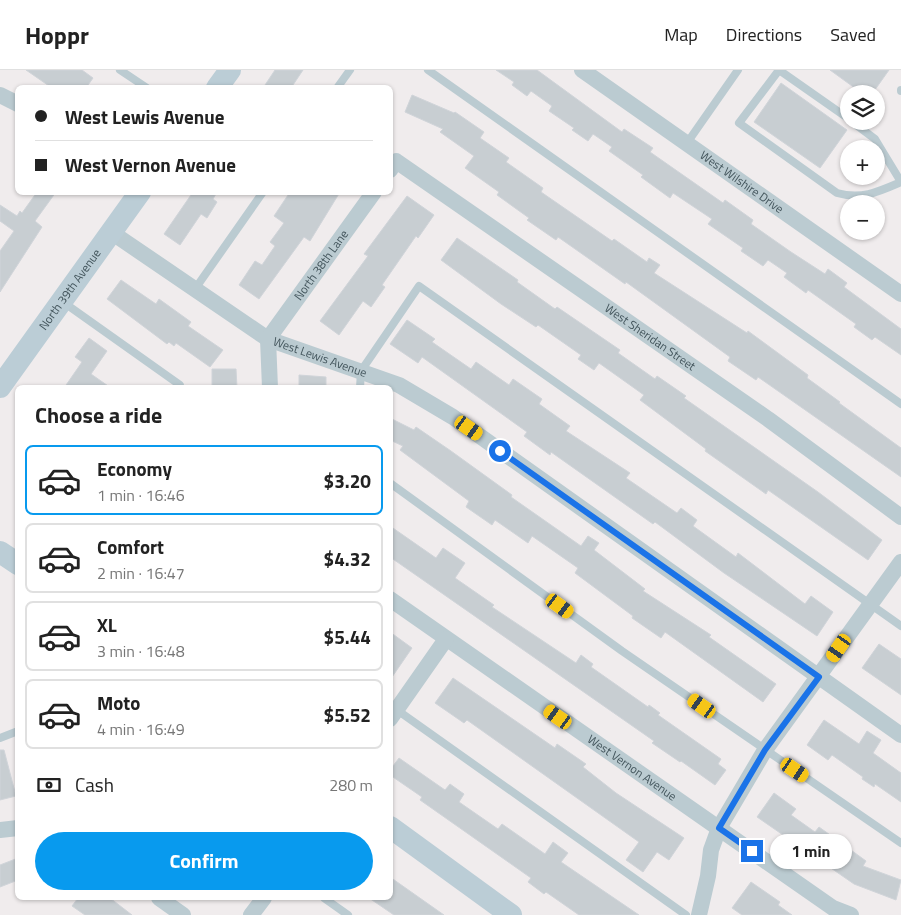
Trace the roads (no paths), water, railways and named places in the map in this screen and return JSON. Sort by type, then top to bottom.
[{"type":"street","points":[[220,85],[230,70]]},
{"type":"street","name":"West Wilshire Drive","points":[[582,70],[901,294]]},
{"type":"street","points":[[0,95],[15,102]]},
{"type":"street","name":"West Sheridan Street","points":[[393,166],[768,419],[901,516]]},
{"type":"street","name":"North 39th Avenue","points":[[0,387],[63,302],[138,195]]},
{"type":"street","name":"North 38th Lane","points":[[268,339],[372,195]]},
{"type":"street","name":"West Lewis Avenue","points":[[111,232],[268,339],[399,385],[453,417],[901,735]]},
{"type":"street","points":[[268,339],[270,385]]},
{"type":"street","points":[[0,552],[15,562]]},
{"type":"street","points":[[700,915],[708,876],[710,850],[719,828],[765,750],[901,562]]},
{"type":"street","name":"West Vernon Avenue","points":[[393,601],[446,640],[833,908],[851,915]]},
{"type":"street","points":[[393,710],[446,640]]},
{"type":"street","points":[[0,830],[15,828]]},
{"type":"street","points":[[393,829],[511,915]]},
{"type":"street","points":[[162,900],[183,915]]},
{"type":"street","points":[[251,915],[262,900]]},
{"type":"lane","points":[[120,70],[142,85]]},
{"type":"lane","points":[[339,85],[350,70]]},
{"type":"lane","points":[[428,70],[901,404]]},
{"type":"lane","points":[[687,144],[738,70]]},
{"type":"lane","points":[[840,113],[779,70],[739,124],[837,193],[851,197],[869,196],[901,182],[875,139],[863,130]]},
{"type":"lane","points":[[195,289],[261,195]]},
{"type":"lane","points":[[360,385],[361,371],[419,286],[725,500],[901,626]]},
{"type":"lane","points":[[63,302],[180,385]]},
{"type":"lane","points":[[393,485],[622,651],[901,843]]},
{"type":"lane","points":[[393,712],[686,915]]},
{"type":"lane","points":[[0,738],[15,732]]},
{"type":"lane","points":[[327,900],[348,915]]}]
